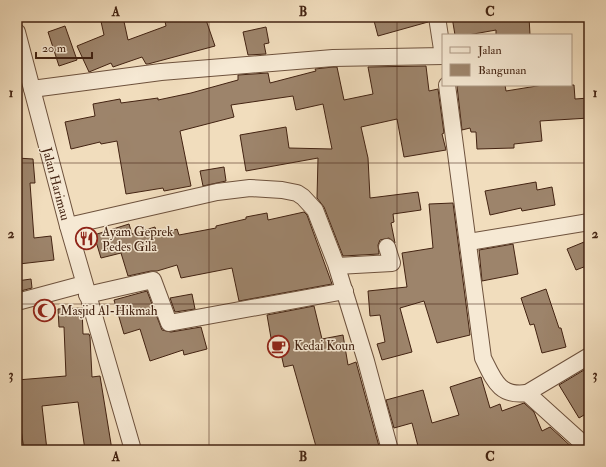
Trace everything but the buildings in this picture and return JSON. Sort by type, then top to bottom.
[{"type":"street","points":[[32,89],[162,72],[326,58],[442,56],[437,17]]},
{"type":"street","name":"Jalan Harimau","points":[[17,32],[68,226],[133,450]]},
{"type":"street","points":[[447,86],[469,242],[483,358],[495,382],[504,391],[518,395],[527,393],[589,356]]},
{"type":"street","points":[[68,226],[217,192],[250,188],[282,190],[297,193],[303,197],[314,210],[337,266],[366,361],[390,450]]},
{"type":"street","points":[[469,242],[589,222]]},
{"type":"street","points":[[337,266],[392,263],[387,247]]},
{"type":"street","points":[[17,302],[86,289],[153,280],[169,323],[345,291]]},
{"type":"street","points":[[527,393],[589,449]]},
{"type":"place","name":"Ayam Geprek Pedes Gila","points":[[86,239]]},
{"type":"place","name":"Masjid Al-Hikmah","points":[[44,311]]},
{"type":"place","name":"Kedai Koun","points":[[279,346]]}]
